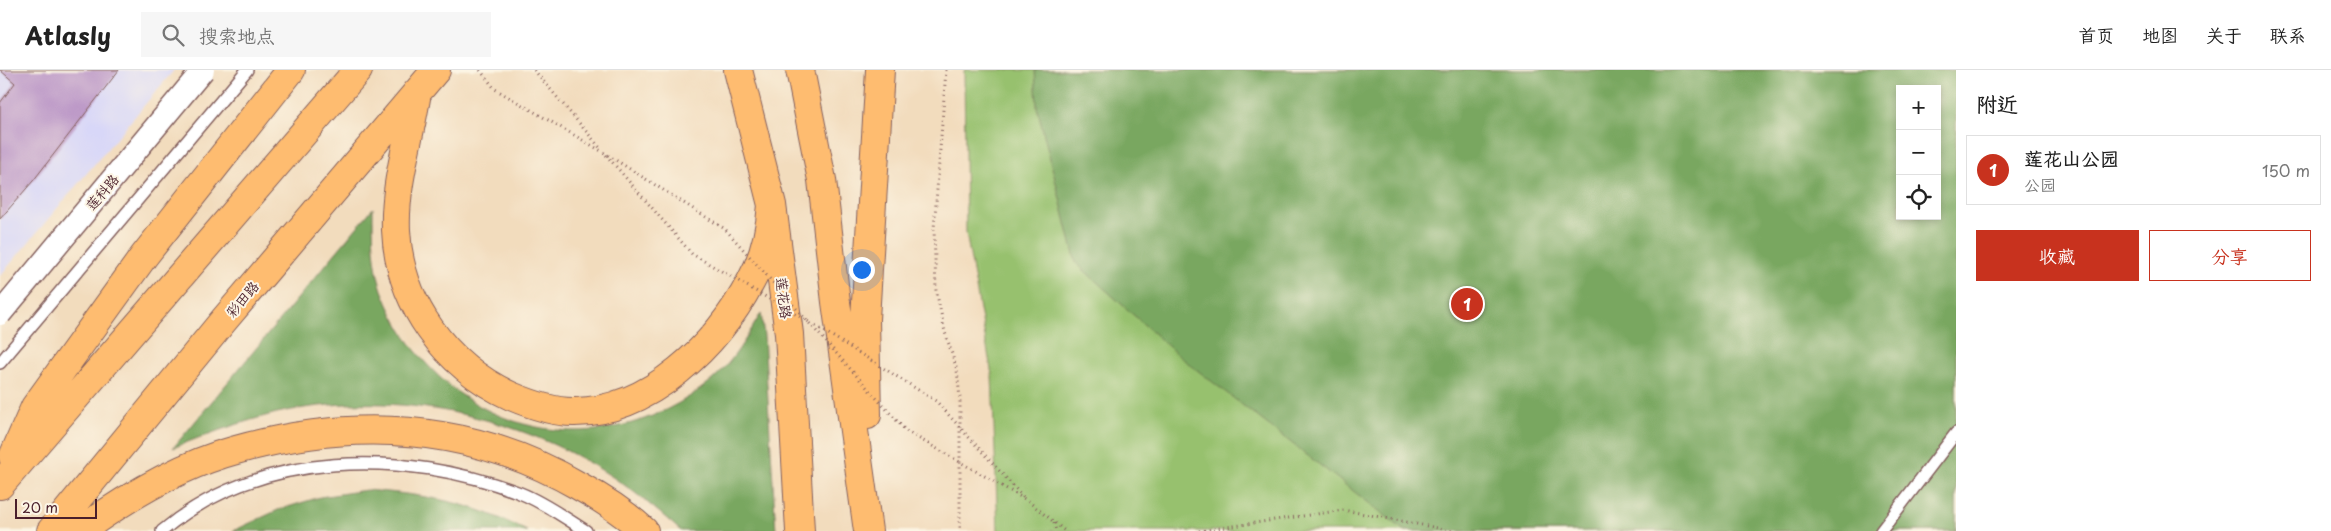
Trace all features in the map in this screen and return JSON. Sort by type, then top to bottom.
[{"type":"main road","points":[[0,485],[35,407],[144,256],[291,70]]},
{"type":"main road","points":[[0,485],[358,70]]},
{"type":"main road","name":"彩田路","points":[[51,531],[224,320],[436,70]]},
{"type":"main road","name":"莲花路","points":[[738,70],[772,205],[789,334],[800,531]]},
{"type":"main road","points":[[800,70],[822,180],[836,302],[868,531]]},
{"type":"main road","points":[[868,531],[865,319],[880,70]]},
{"type":"main road","points":[[417,92],[401,176],[396,230],[402,266],[413,300],[432,334],[456,360],[502,391],[537,406],[573,412],[612,406],[657,385],[685,363],[716,332],[752,281],[769,233],[772,205]]},
{"type":"main road","points":[[80,531],[128,498],[177,473],[234,450],[286,438],[345,431],[402,431],[438,435],[502,450],[548,468],[596,495],[644,531]]},
{"type":"street","name":"莲科路","points":[[0,314],[203,70]]},
{"type":"lane","points":[[0,363],[247,70]]},
{"type":"lane","points":[[1881,531],[1956,433]]},
{"type":"lane","points":[[162,531],[206,500],[230,488],[262,477],[322,467],[366,463],[405,464],[487,481],[523,494],[586,531]]},
{"type":"path","points":[[480,70],[495,89],[603,152],[725,229],[812,324],[906,432],[1028,501]]},
{"type":"path","points":[[534,70],[692,254],[812,324],[936,401],[1028,501],[1065,531]]},
{"type":"path","points":[[946,70],[934,238],[936,290],[945,332],[957,370],[960,398],[960,531]]},
{"type":"path","points":[[1199,531],[1344,510],[1453,531]]},
{"type":"path","points":[[1054,522],[1056,531]]},
{"type":"shaded area","points":[[0,70],[174,70],[0,276]]},
{"type":"green space","points":[[964,70],[1956,70],[1956,531],[998,531],[992,375],[966,233]]},
{"type":"green space","points":[[1035,70],[1956,70],[1956,531],[1405,531],[1179,356],[1076,263],[1037,107]]},
{"type":"green space","points":[[373,208],[374,250],[379,280],[382,290],[407,338],[440,377],[479,406],[523,424],[571,431],[619,426],[667,409],[720,373],[739,349],[761,313],[776,531],[681,531],[623,484],[566,451],[528,434],[487,420],[403,405],[360,404],[318,406],[277,413],[211,433],[173,448]]},
{"type":"green space","points":[[366,490],[409,494],[449,502],[487,513],[527,531],[233,531],[278,510],[320,497]]},
{"type":"building","points":[[0,70],[119,70],[33,181],[0,219],[0,103],[15,83]]},
{"type":"place","name":"莲花山公园","points":[[1467,304]]}]
